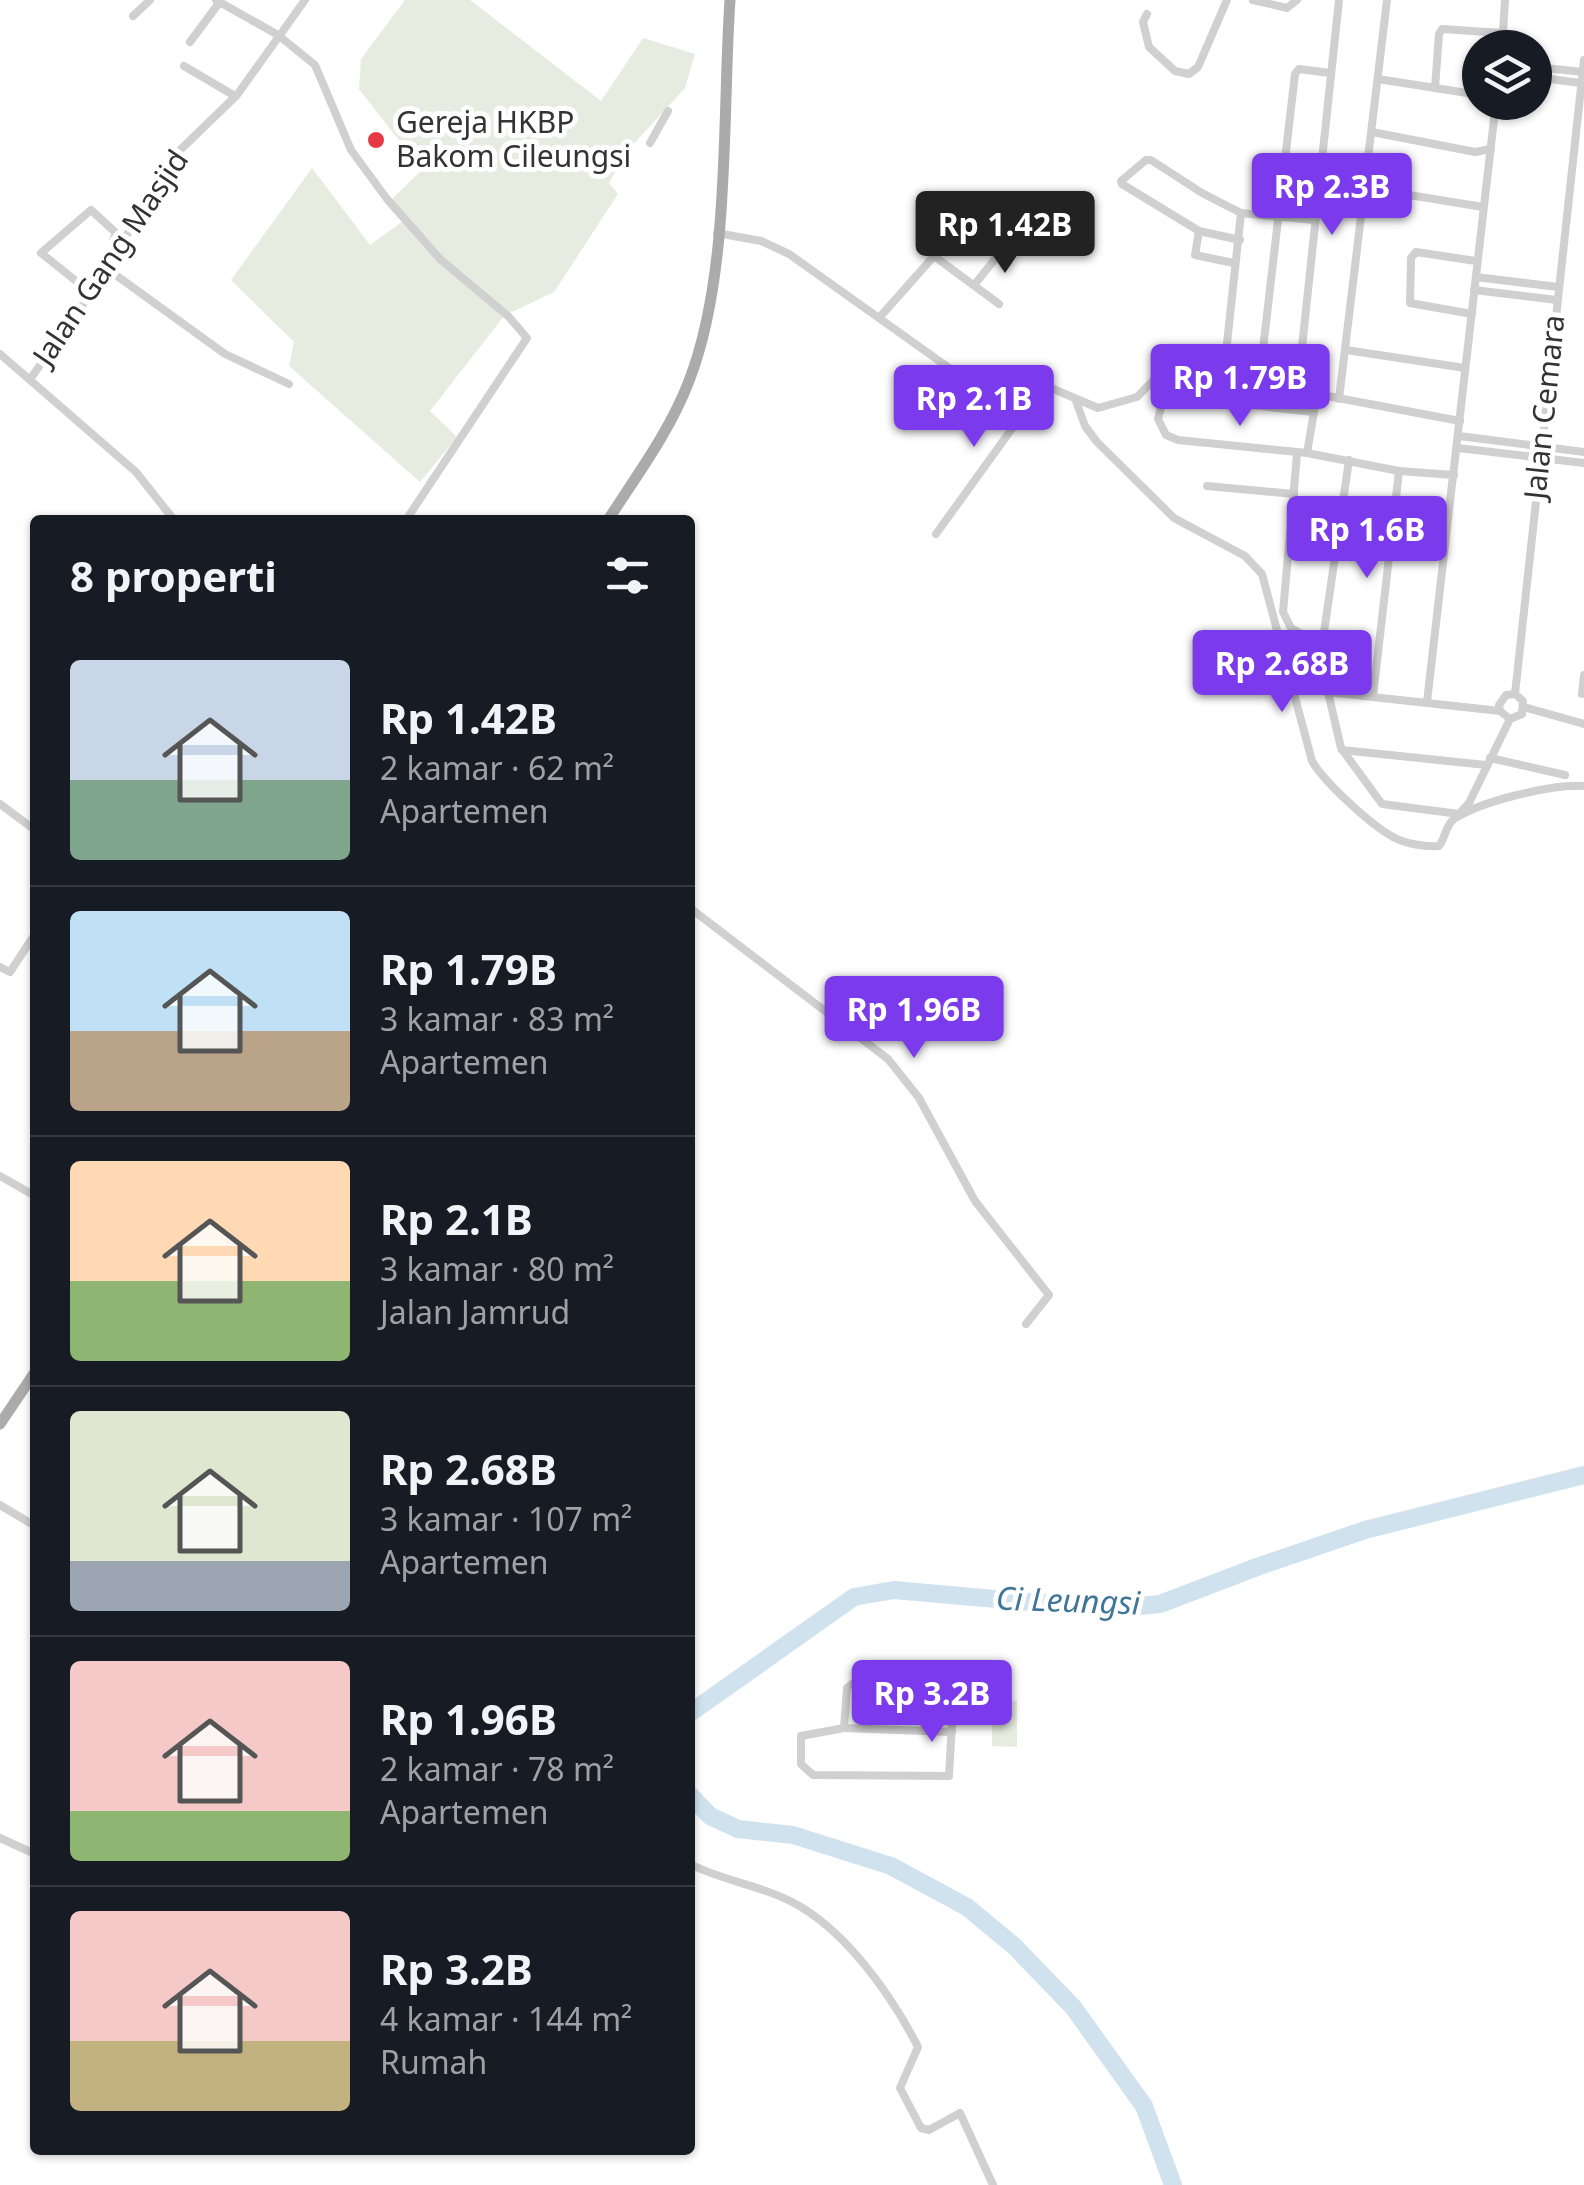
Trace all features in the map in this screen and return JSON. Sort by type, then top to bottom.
[{"type":"main road","points":[[611,515],[660,440],[689,382],[708,310],[717,233],[730,0]]},
{"type":"main road","points":[[1,1422],[30,1379]]},
{"type":"street","points":[[133,16],[150,0]]},
{"type":"street","name":"Jalan Gang Masjid","points":[[31,378],[91,293],[177,152],[235,96],[306,0]]},
{"type":"street","points":[[1147,14],[1143,22],[1149,46],[1166,66],[1189,74],[1198,66],[1227,0]]},
{"type":"street","points":[[1253,0],[1287,8],[1296,0]]},
{"type":"street","points":[[717,233],[761,241],[789,254],[959,374],[1018,374],[1094,408],[1129,402],[1176,358],[1300,368],[1339,0]]},
{"type":"street","points":[[1339,399],[1388,0]]},
{"type":"street","points":[[1502,30],[1505,0]]},
{"type":"street","points":[[190,42],[218,1],[278,35],[320,71],[329,105],[351,150],[387,199],[440,259],[527,338],[409,515]]},
{"type":"street","points":[[1435,88],[1442,28],[1466,30]]},
{"type":"street","name":"Jalan Cemara","points":[[1515,694],[1584,60]]},
{"type":"street","points":[[184,66],[235,96]]},
{"type":"street","points":[[1261,366],[1295,74],[1299,69],[1330,73]]},
{"type":"street","points":[[1552,69],[1583,72]]},
{"type":"street","points":[[1378,80],[1462,92]]},
{"type":"street","points":[[1552,80],[1581,84]]},
{"type":"street","points":[[650,143],[668,110]]},
{"type":"street","points":[[1427,702],[1494,120]]},
{"type":"street","points":[[1372,132],[1475,152],[1491,149]]},
{"type":"street","points":[[1573,158],[1584,159]]},
{"type":"street","points":[[1240,240],[1199,231],[1121,181],[1151,160],[1202,193],[1241,212],[1314,220]]},
{"type":"street","points":[[1572,168],[1584,170]]},
{"type":"street","points":[[1366,188],[1483,207]]},
{"type":"street","points":[[91,293],[42,252],[91,210],[116,233],[112,240],[119,247]]},
{"type":"street","points":[[1225,362],[1241,212]]},
{"type":"street","points":[[1199,231],[1195,255],[1234,263]]},
{"type":"street","points":[[975,284],[1007,244]]},
{"type":"street","points":[[1472,314],[1410,304],[1411,258],[1416,252],[1476,260]]},
{"type":"street","points":[[879,318],[934,256],[999,304]]},
{"type":"street","points":[[106,268],[225,354],[289,384]]},
{"type":"street","points":[[1476,276],[1558,287]]},
{"type":"street","points":[[1474,290],[1557,300]]},
{"type":"street","points":[[1346,350],[1466,368]]},
{"type":"street","points":[[0,354],[136,472],[170,515]]},
{"type":"street","points":[[936,534],[1042,386]]},
{"type":"street","points":[[1313,412],[1172,396],[1162,403],[1158,419],[1166,435],[1178,440],[1454,475]]},
{"type":"street","points":[[1322,646],[1291,628],[1284,612],[1294,494],[1318,397],[1460,420]]},
{"type":"street","points":[[1076,401],[1084,426],[1174,518],[1245,556],[1262,574],[1312,760],[1326,778],[1388,834],[1406,842],[1439,846],[1449,824],[1458,817],[1500,802],[1566,786],[1584,786]]},
{"type":"street","points":[[1459,436],[1584,452]]},
{"type":"street","points":[[1458,448],[1584,463]]},
{"type":"street","points":[[1349,460],[1322,646],[1327,692],[1342,750],[1382,804],[1454,814],[1465,810],[1510,718],[1522,714],[1523,701],[1515,694],[1502,699],[1500,711]]},
{"type":"street","points":[[1372,696],[1399,470]]},
{"type":"street","points":[[1207,486],[1294,494]]},
{"type":"street","points":[[1582,694],[1584,675]]},
{"type":"street","points":[[1327,692],[1500,711],[1510,718]]},
{"type":"street","points":[[1524,708],[1584,724]]},
{"type":"street","points":[[1342,750],[1488,762],[1565,774]]},
{"type":"street","points":[[0,804],[30,826]]},
{"type":"street","points":[[695,912],[888,1060],[907,1081],[975,1201],[1050,1295],[1026,1324]]},
{"type":"street","points":[[0,967],[10,972],[30,942]]},
{"type":"street","points":[[0,1176],[30,1193]]},
{"type":"street","points":[[0,1505],[30,1523]]},
{"type":"street","points":[[844,1728],[847,1688],[852,1684],[984,1687]]},
{"type":"street","points":[[952,1732],[844,1728],[801,1736],[802,1764],[813,1775],[948,1776],[951,1773],[954,1688]]},
{"type":"street","points":[[0,1838],[30,1852]]},
{"type":"street","points":[[695,1867],[795,1903],[846,1947],[888,1994],[918,2047],[900,2088],[921,2128],[927,2130],[960,2113],[993,2185]]},
{"type":"shaded area","points":[[405,0],[470,0],[601,101],[643,38],[695,54],[685,88],[627,151],[609,183],[618,194],[554,292],[504,316],[430,411],[457,437],[420,482],[289,366],[294,342],[231,280],[312,168],[370,245],[403,221],[392,199],[422,170],[359,89],[361,59]]},
{"type":"shaded area","points":[[992,1700],[1017,1701],[1017,1747],[992,1746]]},
{"type":"waterway","name":"Ci Leungsi","points":[[695,1709],[854,1597],[894,1590],[1108,1609],[1160,1604],[1365,1530],[1584,1475]]},
{"type":"waterway","name":"Ci Leungsi","points":[[695,1800],[710,1816],[738,1829],[793,1835],[891,1866],[967,1907],[1014,1946],[1073,2007],[1144,2106],[1173,2185]]},
{"type":"place","name":"Gereja HKBP Bakom Cileungsi","points":[[376,140]]}]
